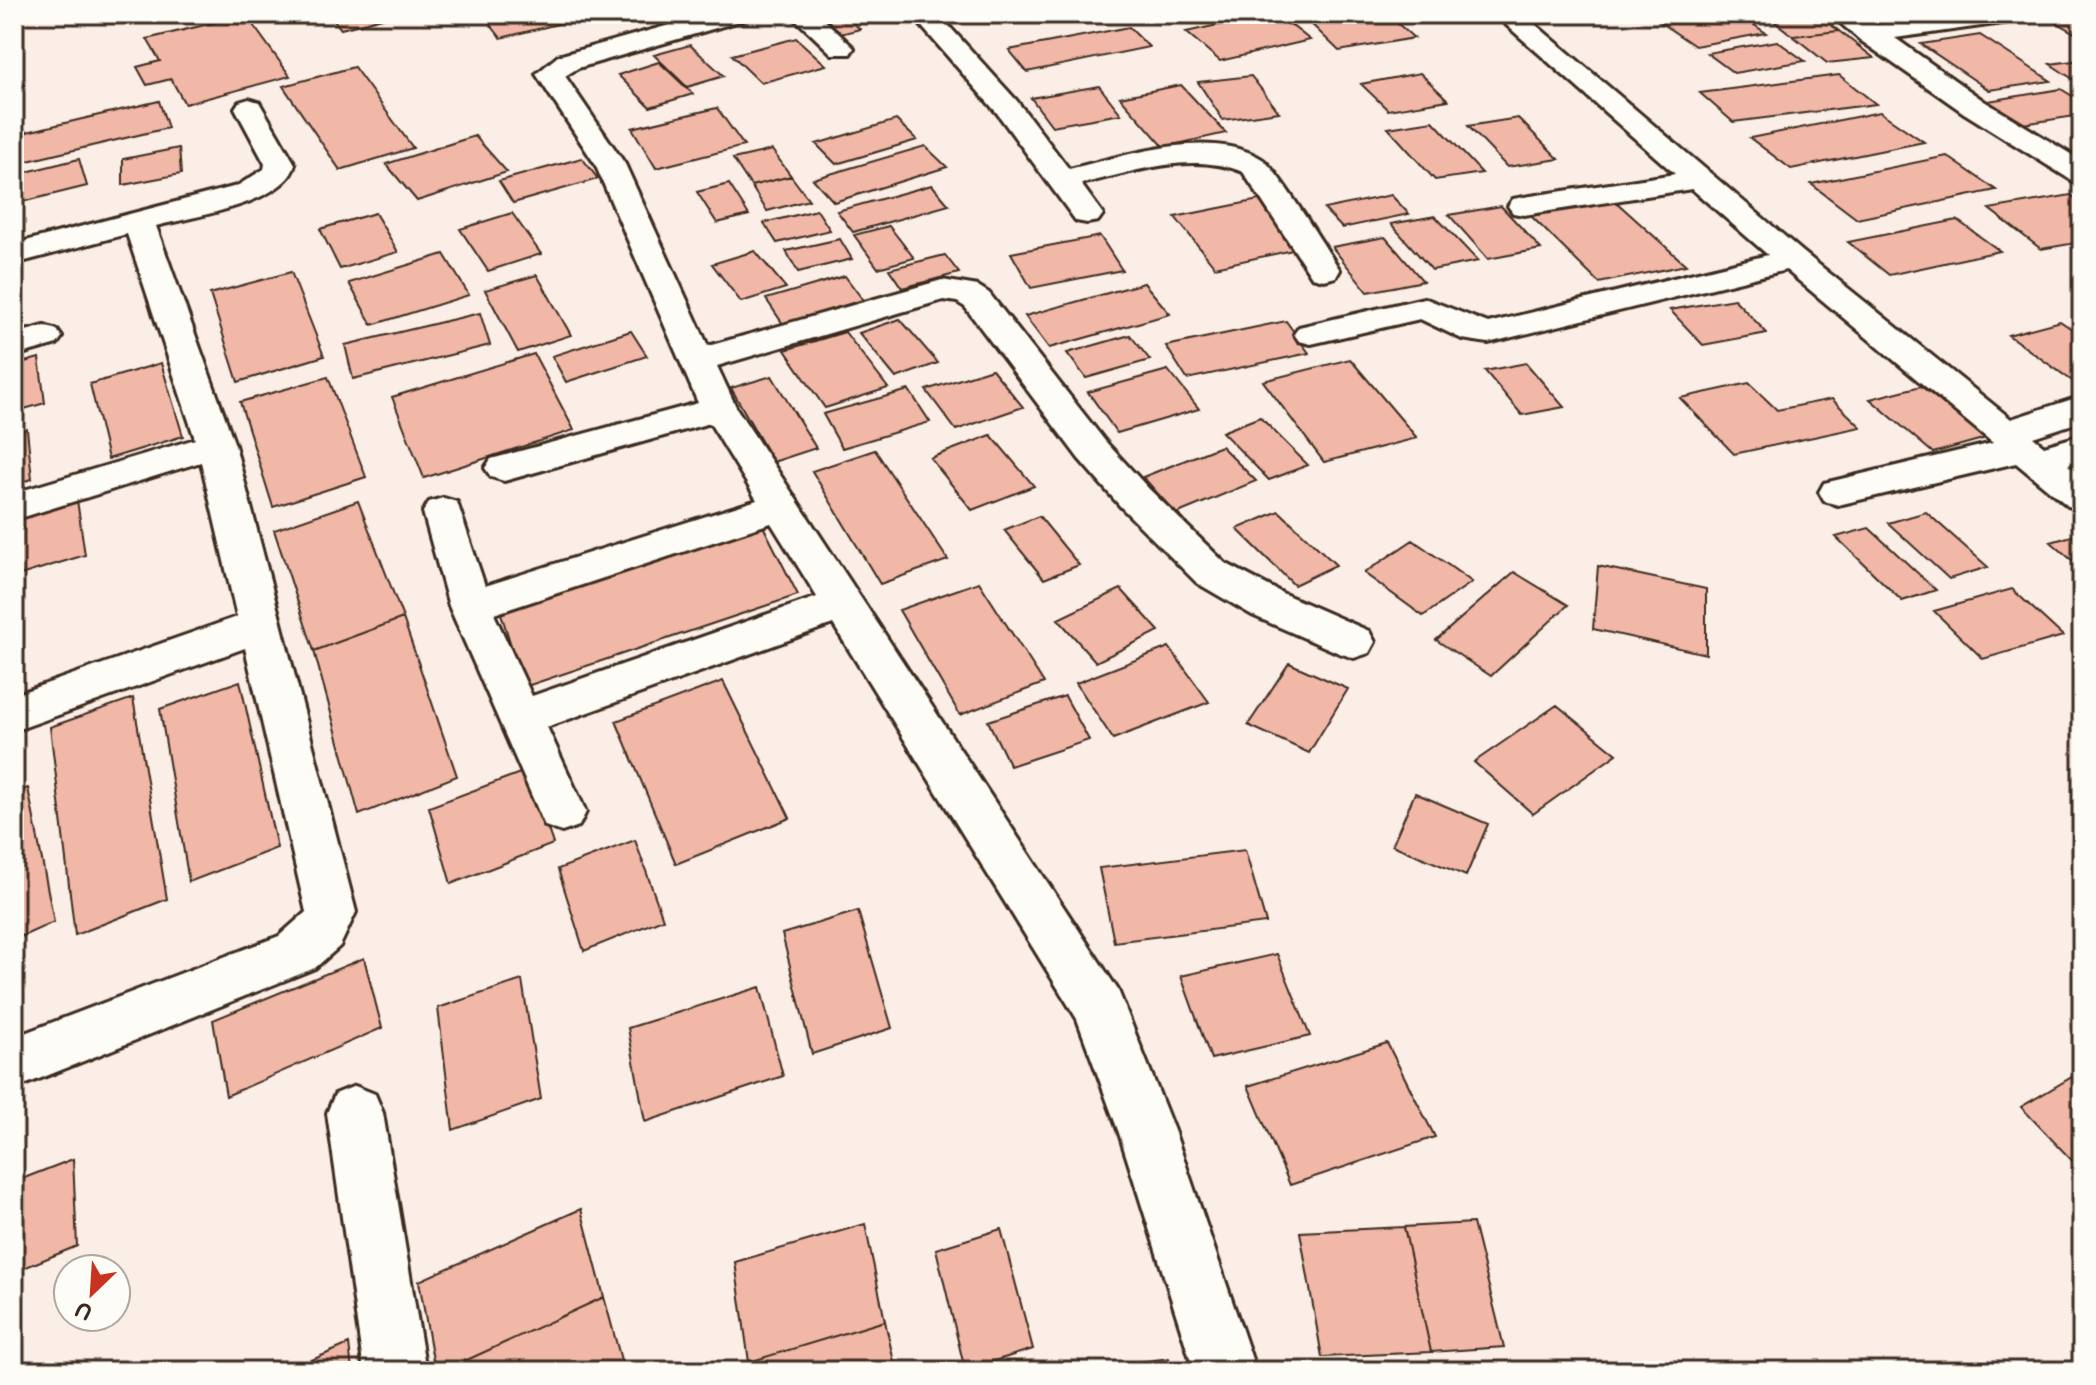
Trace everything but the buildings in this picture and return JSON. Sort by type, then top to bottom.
[{"type":"street","points":[[738,14],[568,62],[550,74],[610,164],[719,409],[1099,1007],[1147,1133],[1225,1371]]},
{"type":"street","points":[[803,14],[841,48]]},
{"type":"street","points":[[924,14],[1007,107],[1087,214]]},
{"type":"street","points":[[1507,14],[1792,259],[2082,497]]},
{"type":"street","points":[[1843,14],[2039,149],[2082,174]]},
{"type":"street","points":[[1869,34],[2010,14]]},
{"type":"street","points":[[14,254],[248,192],[278,173],[280,164],[249,108]]},
{"type":"street","points":[[2039,149],[2082,143]]},
{"type":"street","points":[[1061,180],[1155,158],[1187,155],[1242,159],[1254,166],[1324,270]]},
{"type":"street","points":[[1524,206],[1698,179]]},
{"type":"street","points":[[14,1063],[297,952],[315,941],[327,925],[331,912],[216,445],[139,221]]},
{"type":"street","points":[[1311,334],[1424,308],[1474,332],[1488,333],[1792,259]]},
{"type":"street","points":[[698,360],[942,290],[966,293],[977,300],[1092,450],[1135,498],[1211,573],[1267,604],[1354,642]]},
{"type":"street","points":[[2024,448],[2082,408]]},
{"type":"street","points":[[504,468],[719,409]]},
{"type":"street","points":[[14,507],[216,445]]},
{"type":"street","points":[[1838,492],[2024,448],[2082,447]]},
{"type":"street","points":[[470,606],[781,506]]},
{"type":"street","points":[[443,512],[470,606],[562,812]]},
{"type":"street","points":[[519,719],[843,604]]},
{"type":"street","points":[[14,713],[259,626]]},
{"type":"street","points":[[355,1113],[395,1371]]}]
